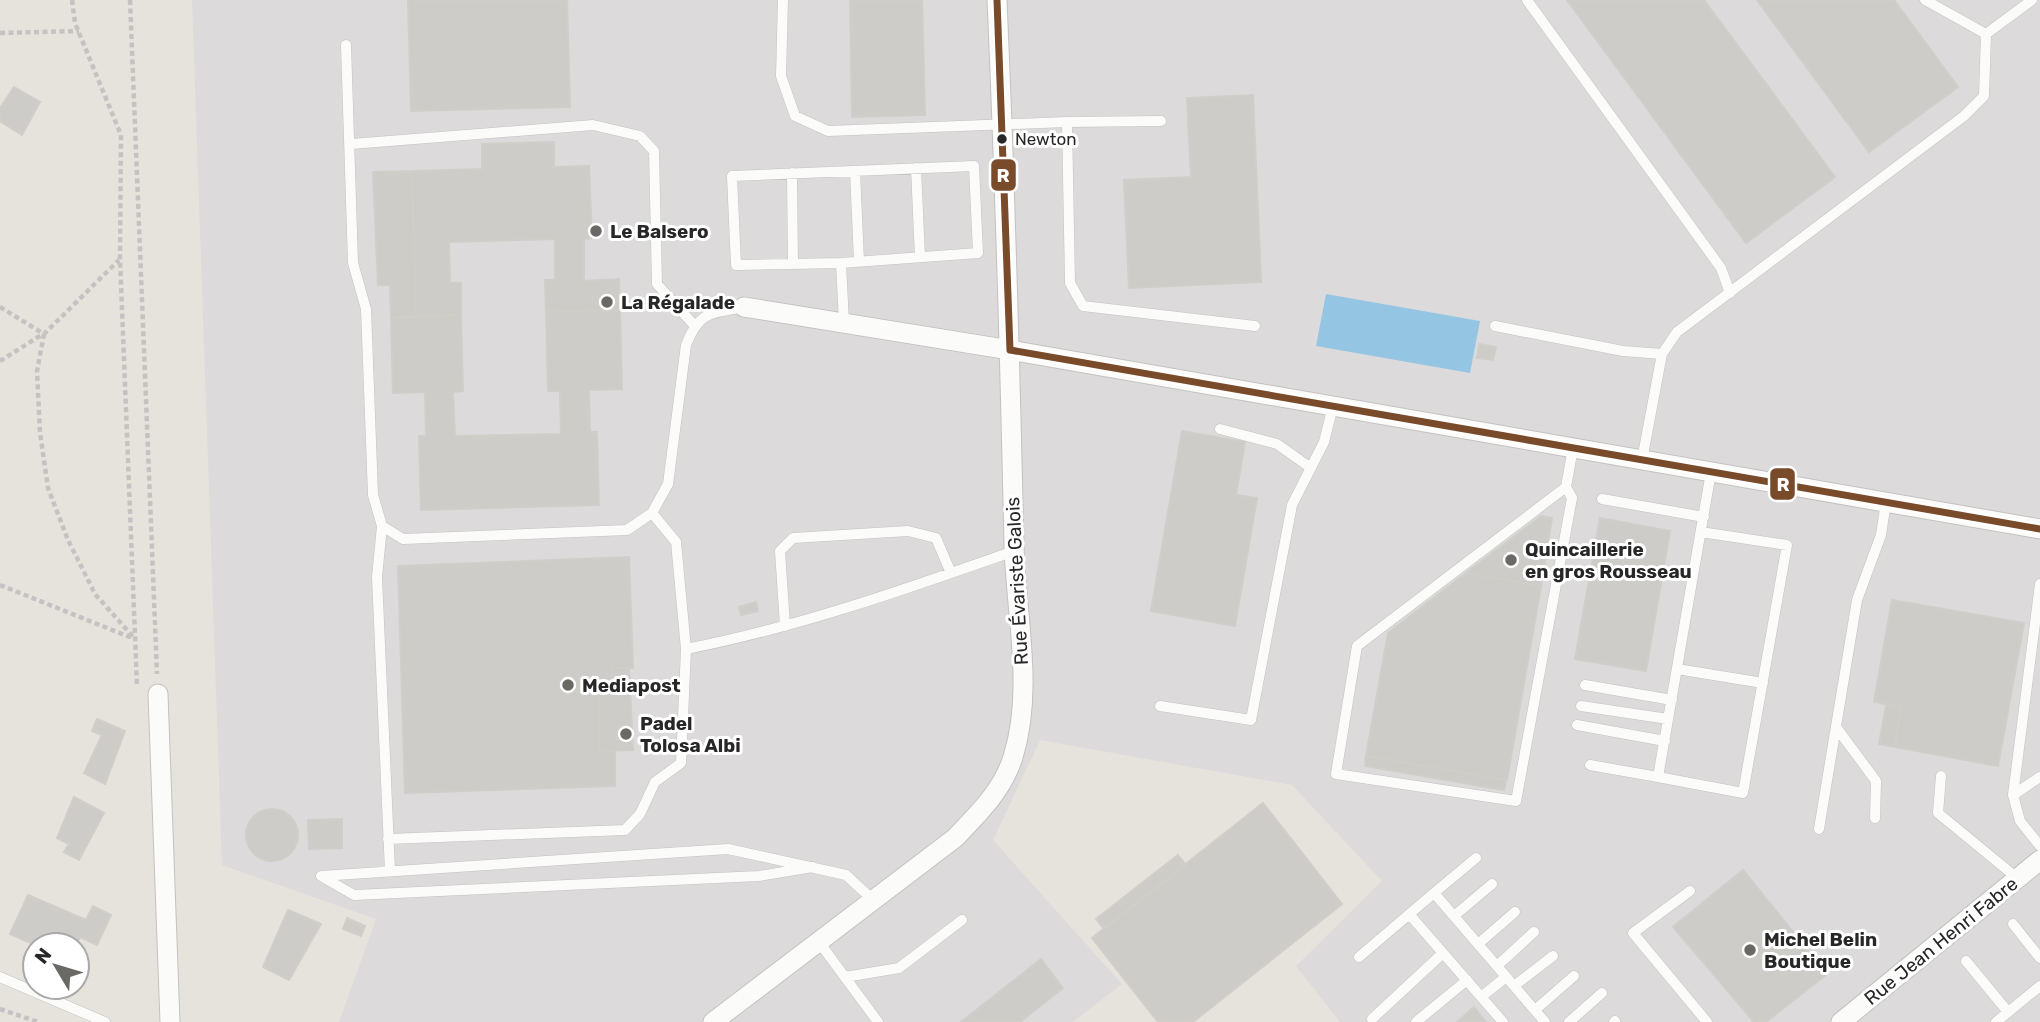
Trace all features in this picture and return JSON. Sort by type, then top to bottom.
[{"type":"street","name":"Rue Évariste Galois","points":[[713,1022],[955,838],[986,806],[999,788],[1013,759],[1022,720],[1023,692],[1014,551],[1010,350],[996,0]]},
{"type":"street","points":[[744,307],[1010,350],[2040,529]]},
{"type":"street","points":[[158,694],[170,1022]]},
{"type":"street","name":"Rue Jean Henri Fabre","points":[[1841,1022],[2040,860]]},
{"type":"lane","points":[[783,0],[781,76],[795,116],[828,131],[1161,121]]},
{"type":"lane","points":[[1527,0],[1721,268],[1730,293]]},
{"type":"lane","points":[[1925,0],[1986,34]]},
{"type":"lane","points":[[1986,34],[2032,0]]},
{"type":"lane","points":[[1642,460],[1662,354],[1677,332],[1964,116],[1984,96],[1986,34]]},
{"type":"lane","points":[[346,45],[353,263],[366,309],[373,495],[382,526],[377,577],[390,871]]},
{"type":"lane","points":[[1067,122],[1070,283],[1083,306],[1255,326]]},
{"type":"lane","points":[[351,144],[593,125],[640,136],[654,151],[657,284],[694,324]]},
{"type":"lane","points":[[974,166],[978,253],[841,263],[736,265],[732,176],[916,168],[974,166]]},
{"type":"lane","points":[[916,168],[920,257]]},
{"type":"lane","points":[[855,171],[859,261]]},
{"type":"lane","points":[[792,173],[793,264]]},
{"type":"lane","points":[[841,263],[844,323]]},
{"type":"lane","points":[[382,526],[403,539],[627,530],[652,513],[668,484],[686,345],[694,324],[709,314],[744,307]]},
{"type":"lane","points":[[1495,326],[1623,351],[1662,354]]},
{"type":"lane","points":[[1160,706],[1251,720],[1292,505],[1324,442],[1334,406]]},
{"type":"lane","points":[[1220,429],[1277,444],[1311,468]]},
{"type":"lane","points":[[1566,487],[1357,646],[1336,774],[1516,801],[1572,498],[1566,487],[1573,448]]},
{"type":"lane","points":[[1658,777],[1711,472]]},
{"type":"lane","points":[[1602,499],[1704,517]]},
{"type":"lane","points":[[1819,829],[1857,600],[1881,535],[1886,502]]},
{"type":"lane","points":[[388,839],[625,830],[640,814],[655,782],[681,763],[685,649],[676,542],[652,513]]},
{"type":"lane","points":[[785,626],[780,551],[793,538],[908,531],[936,538],[951,573]]},
{"type":"lane","points":[[1590,765],[1743,793],[1787,545],[1701,532]]},
{"type":"lane","points":[[685,649],[747,637],[857,606],[1014,551]]},
{"type":"lane","points":[[2040,584],[2013,795],[2020,821],[2040,846]]},
{"type":"lane","points":[[1677,669],[1763,683]]},
{"type":"lane","points":[[1585,685],[1672,700]]},
{"type":"lane","points":[[1581,706],[1668,719]]},
{"type":"lane","points":[[1577,725],[1665,741]]},
{"type":"lane","points":[[1836,727],[1876,780],[1875,818]]},
{"type":"lane","points":[[1941,776],[1938,813],[2017,878]]},
{"type":"lane","points":[[2013,795],[2040,777]]},
{"type":"lane","points":[[813,867],[759,876],[354,895],[321,876],[728,849],[813,867],[845,875],[873,900]]},
{"type":"lane","points":[[1359,957],[1476,858]]},
{"type":"lane","points":[[1454,916],[1492,884]]},
{"type":"lane","points":[[1690,891],[1633,933],[1707,1022]]},
{"type":"lane","points":[[1434,893],[1545,1022]]},
{"type":"lane","points":[[1478,944],[1515,912]]},
{"type":"lane","points":[[1409,914],[1503,1022]]},
{"type":"lane","points":[[845,977],[899,968],[962,920]]},
{"type":"lane","points":[[2013,923],[2040,958]]},
{"type":"lane","points":[[1497,966],[1534,932]]},
{"type":"lane","points":[[819,942],[878,1022]]},
{"type":"lane","points":[[1372,1019],[1443,953]]},
{"type":"lane","points":[[1514,986],[1553,956]]},
{"type":"lane","points":[[1966,961],[2008,1012]]},
{"type":"lane","points":[[1535,1010],[1574,976]]},
{"type":"lane","points":[[0,977],[105,1022]]},
{"type":"lane","points":[[1481,996],[1506,977]]},
{"type":"lane","points":[[1416,1022],[1466,980]]},
{"type":"lane","points":[[1996,1022],[2040,986]]},
{"type":"lane","points":[[1569,1022],[1602,993]]},
{"type":"path","points":[[72,0],[79,31],[121,135],[120,259],[138,693],[158,694],[130,0]]},
{"type":"path","points":[[0,33],[79,31]]},
{"type":"path","points":[[0,361],[44,334],[120,259]]},
{"type":"path","points":[[0,307],[44,334]]},
{"type":"path","points":[[44,334],[37,371],[40,433],[48,488],[68,540],[95,594],[136,639]]},
{"type":"path","points":[[0,585],[136,639]]},
{"type":"path","points":[[0,1009],[38,1022]]},
{"type":"shaded area","points":[[192,0],[2040,0],[2040,1022],[1340,1022],[1296,966],[1382,881],[1292,785],[1040,740],[993,840],[1122,984],[1073,1022],[339,1022],[376,919],[222,865]]},
{"type":"water","points":[[1326,294],[1480,321],[1470,373],[1316,346]]},
{"type":"building","points":[[408,0],[567,0],[570,107],[411,111]]},
{"type":"building","points":[[850,0],[922,0],[925,115],[852,117]]},
{"type":"building","points":[[1567,0],[1704,0],[1835,177],[1746,243]]},
{"type":"building","points":[[1757,0],[1894,0],[1958,87],[1869,152]]},
{"type":"building","points":[[14,87],[40,102],[22,135],[0,121],[0,108]]},
{"type":"building","points":[[1253,95],[1261,282],[1129,288],[1124,180],[1191,177],[1187,98]]},
{"type":"building","points":[[554,142],[554,167],[589,166],[592,238],[584,239],[584,281],[619,279],[620,310],[546,312],[545,280],[555,280],[555,239],[449,242],[450,283],[461,283],[461,315],[416,316],[412,171],[482,169],[482,144]]},
{"type":"building","points":[[412,171],[416,316],[391,318],[390,285],[378,285],[373,172]]},
{"type":"building","points":[[620,310],[622,389],[589,390],[590,432],[597,432],[599,505],[421,510],[419,436],[426,436],[425,392],[393,393],[391,318],[461,315],[463,391],[453,392],[455,436],[561,434],[560,391],[548,391],[546,312]]},
{"type":"building","points":[[1479,344],[1496,347],[1493,360],[1477,358]]},
{"type":"building","points":[[1182,431],[1245,442],[1236,495],[1257,498],[1235,626],[1151,611]]},
{"type":"building","points":[[1541,516],[1552,518],[1541,586],[1466,573]]},
{"type":"building","points":[[1600,518],[1670,531],[1646,671],[1575,659]]},
{"type":"building","points":[[629,557],[633,668],[612,668],[612,690],[599,690],[600,751],[615,751],[615,786],[405,793],[398,566]]},
{"type":"building","points":[[1466,573],[1541,586],[1507,780],[1366,756],[1388,633]]},
{"type":"building","points":[[1892,600],[2024,623],[1998,766],[1895,747],[1901,707],[1874,702]]},
{"type":"building","points":[[756,602],[758,611],[741,615],[739,607]]},
{"type":"building","points":[[612,668],[629,668],[633,750],[600,751],[599,690],[612,690]]},
{"type":"building","points":[[1886,705],[1901,707],[1895,747],[1879,744]]},
{"type":"building","points":[[97,719],[125,731],[105,784],[84,773],[102,735],[92,731]]},
{"type":"building","points":[[1366,756],[1506,780],[1504,790],[1365,766]]},
{"type":"building","points":[[74,797],[104,813],[79,860],[64,852],[69,844],[57,838]]},
{"type":"building","points":[[1263,803],[1342,904],[1193,1022],[1158,1022],[1092,938]]},
{"type":"building","points":[[272,809],[282,811],[290,817],[296,825],[296,845],[290,853],[282,859],[272,861],[262,859],[254,853],[248,845],[246,835],[248,825],[254,817],[262,811]]},
{"type":"building","points":[[342,819],[342,848],[309,849],[308,820]]},
{"type":"building","points":[[1178,855],[1186,865],[1104,929],[1096,919]]},
{"type":"building","name":"Michel Belin Boutique","points":[[1743,870],[1827,974],[1766,1022],[1754,1022],[1673,927]]},
{"type":"building","points":[[28,895],[86,920],[93,906],[111,915],[97,945],[91,942],[91,931],[21,931],[21,939],[10,934]]},
{"type":"building","points":[[288,910],[321,924],[289,980],[263,967]]},
{"type":"building","points":[[347,918],[365,926],[361,936],[343,929]]},
{"type":"building","points":[[1041,959],[1063,988],[1020,1022],[961,1022]]},
{"type":"building","points":[[1474,1007],[1486,1022],[1457,1022]]},
{"type":"transit line","name":"R","points":[[997,0],[1010,350]]},
{"type":"transit line","name":"R","points":[[1010,350],[2040,529]]},
{"type":"place","name":"Newton","points":[[1002,139]]},
{"type":"place","name":"Le Balsero","points":[[596,231]]},
{"type":"place","name":"La Régalade","points":[[607,302]]},
{"type":"place","name":"Quincaillerie en gros Rousseau","points":[[1511,560]]},
{"type":"place","name":"Mediapost","points":[[568,685]]},
{"type":"place","name":"Padel Tolosa Albi","points":[[626,734]]},
{"type":"place","name":"Michel Belin Boutique","points":[[1750,950]]}]
